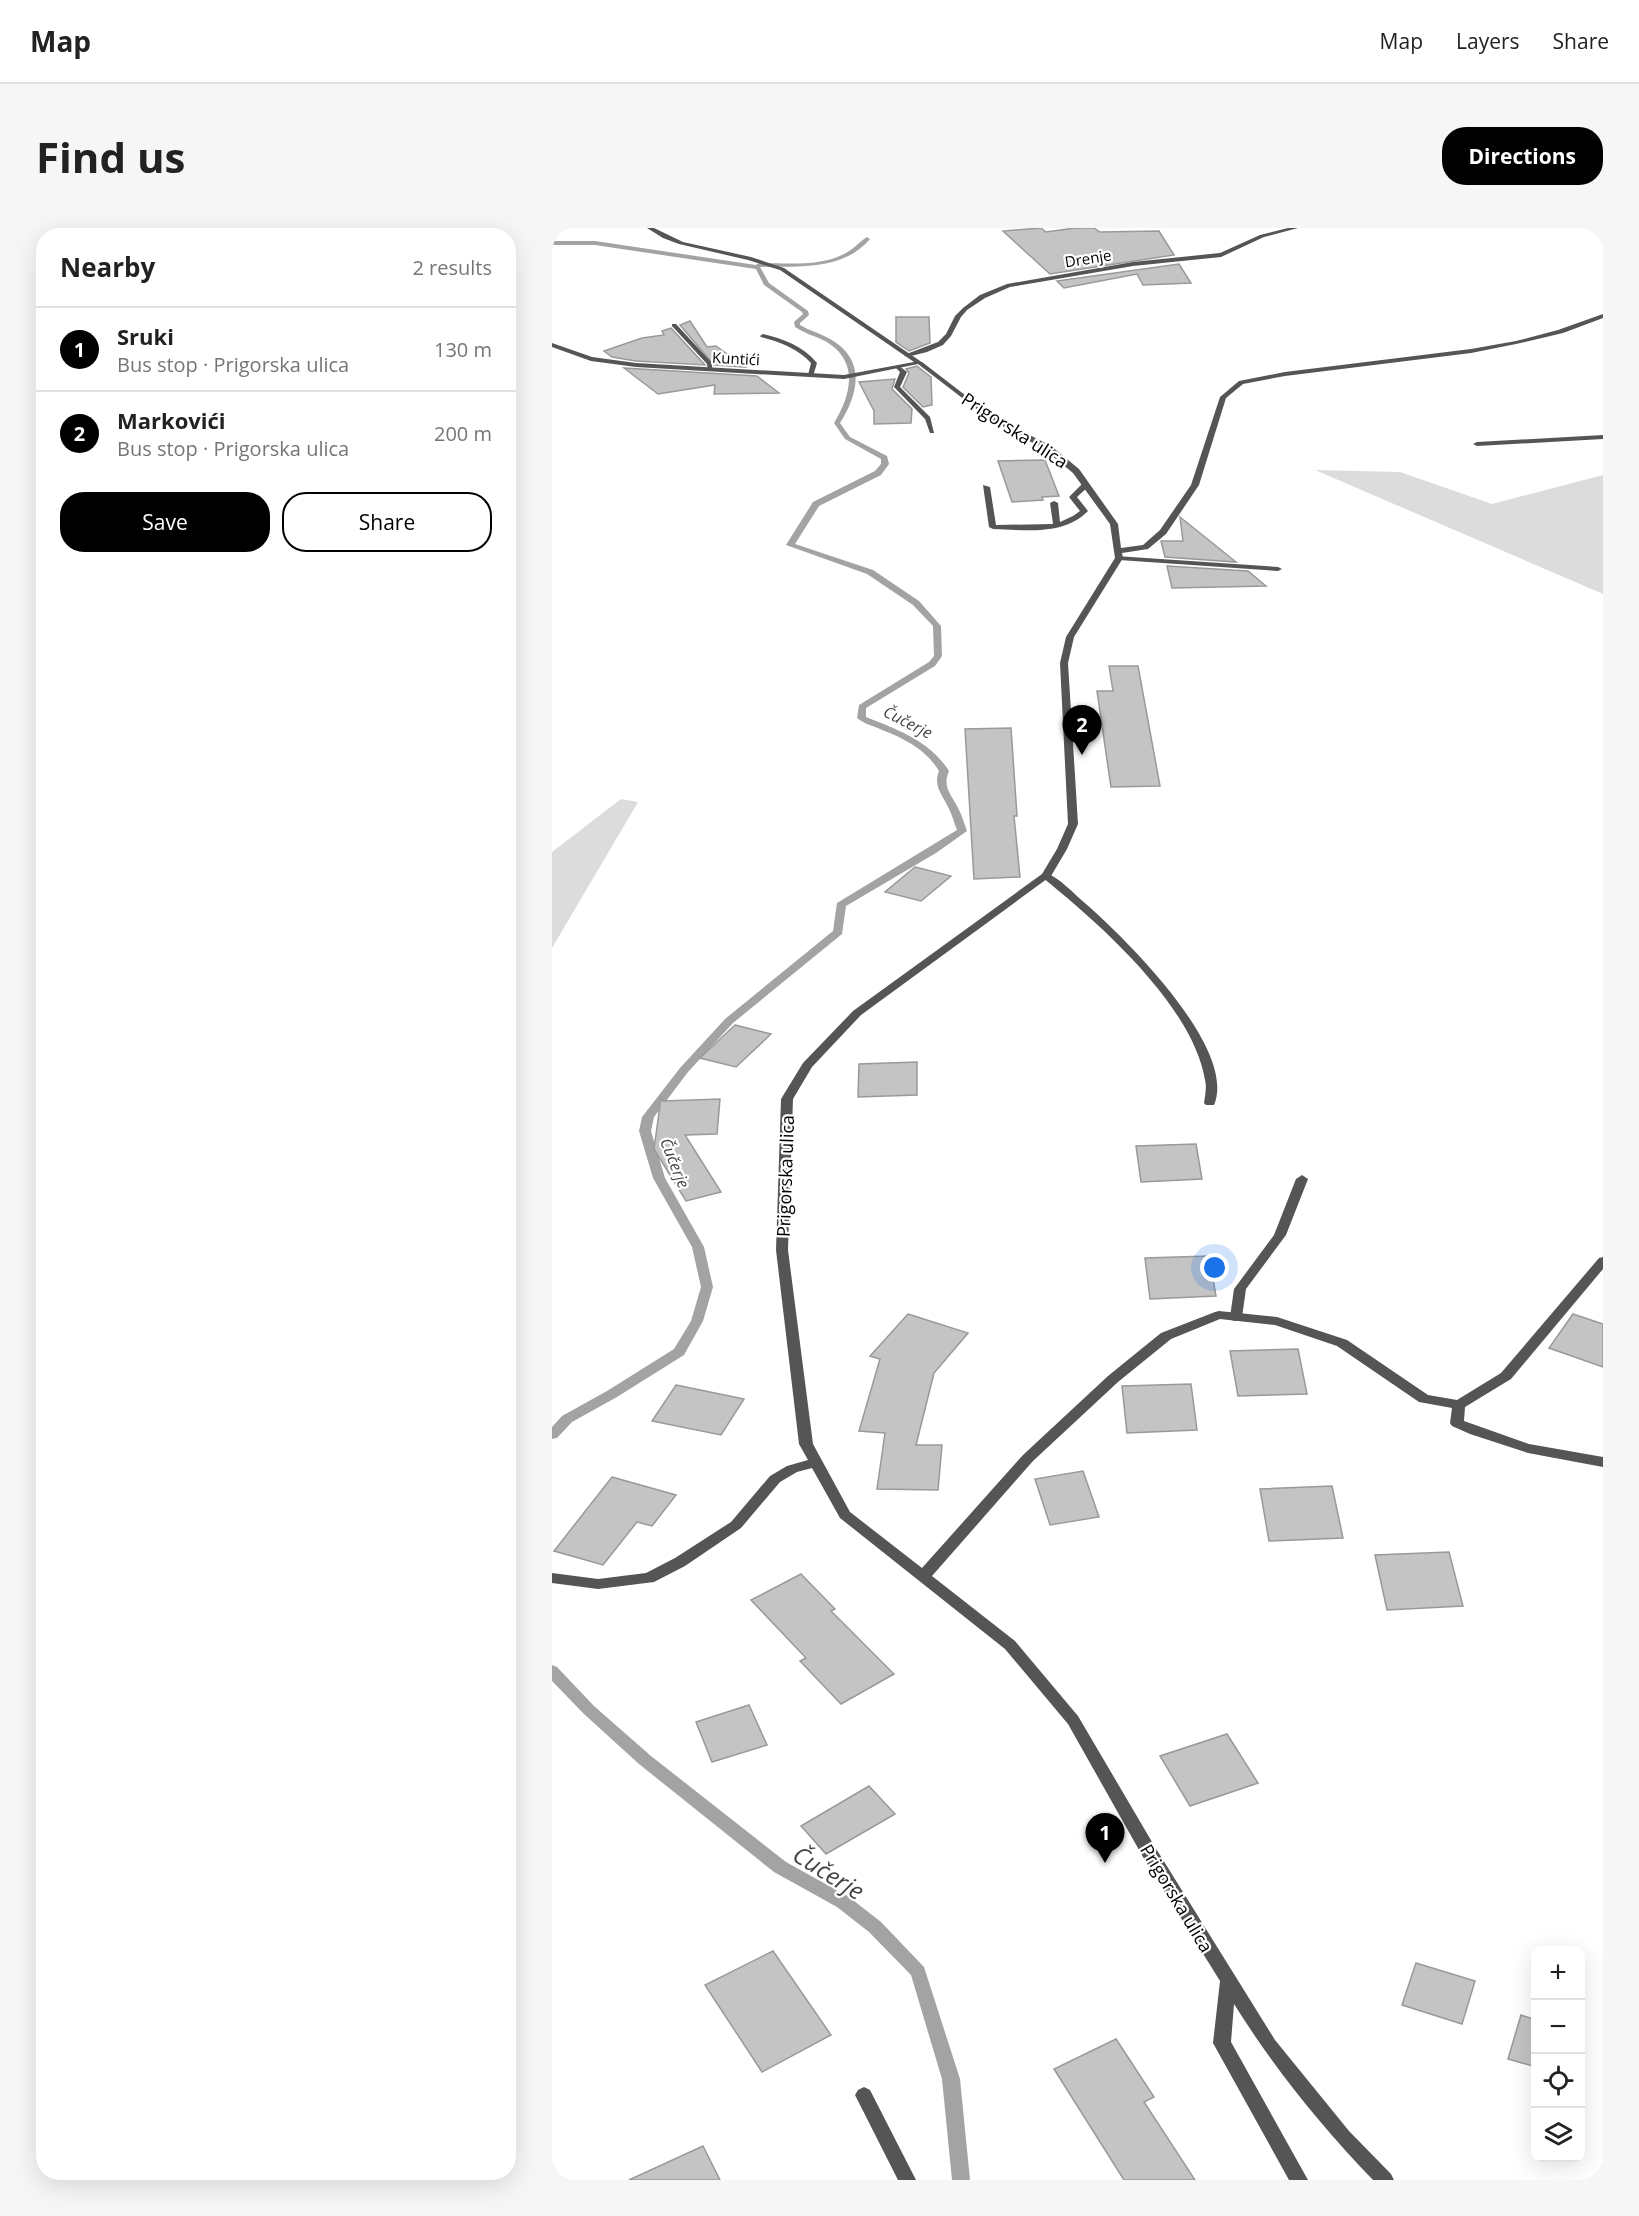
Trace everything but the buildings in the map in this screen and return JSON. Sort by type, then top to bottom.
[{"type":"street","name":"Prigorska ulica","points":[[650,228],[677,243],[764,261],[779,268],[920,363],[989,416],[1063,459],[1076,471],[1114,524],[1120,555],[1070,637],[1064,663],[1073,824],[1062,849],[1046,876],[857,1013],[807,1065],[787,1099],[782,1250],[806,1443],[845,1515],[1010,1645],[1073,1720],[1228,1982],[1269,2045],[1343,2137],[1385,2180]]},
{"type":"street","name":"Drenje","points":[[907,356],[927,351],[941,343],[948,337],[960,314],[989,292],[1009,285],[1133,264],[1221,255],[1262,236],[1295,228]]},
{"type":"street","points":[[1120,555],[1145,547],[1163,532],[1195,485],[1223,397],[1240,382],[1495,345],[1574,329],[1603,316]]},
{"type":"street","points":[[674,325],[710,364],[710,370]]},
{"type":"street","points":[[763,336],[783,341],[808,355],[814,363],[811,375]]},
{"type":"street","name":"Kuntići","points":[[552,345],[591,358],[636,366],[844,377],[920,363]]},
{"type":"street","points":[[898,367],[904,372],[897,387],[928,418],[932,432]]},
{"type":"street","points":[[1477,444],[1603,437]]},
{"type":"street","points":[[986,488],[993,527],[1057,524],[1075,519],[1084,510],[1073,497],[1085,486]]},
{"type":"street","points":[[1054,503],[1057,524]]},
{"type":"street","points":[[1120,555],[1278,569]]},
{"type":"street","points":[[1046,876],[1082,903],[1121,941],[1178,1010],[1201,1051],[1211,1080],[1210,1104]]},
{"type":"street","points":[[1236,1317],[1240,1289],[1280,1235],[1302,1179]]},
{"type":"street","points":[[924,1575],[1028,1458],[1113,1379],[1166,1336],[1219,1315],[1277,1321],[1342,1343],[1424,1399],[1459,1405],[1506,1376],[1603,1261]]},
{"type":"street","points":[[1459,1405],[1456,1423],[1478,1432],[1554,1457],[1603,1462]]},
{"type":"street","points":[[552,1578],[598,1584],[649,1578],[736,1525],[775,1479],[792,1469],[816,1462]]},
{"type":"street","points":[[1228,1982],[1222,2043],[1299,2180]]},
{"type":"street","points":[[864,2095],[907,2180]]},
{"type":"shaded area","points":[[1315,470],[1400,472],[1492,504],[1603,475],[1603,594]]},
{"type":"shaded area","points":[[621,799],[638,802],[552,948],[552,852]]},
{"type":"waterway","points":[[759,265],[802,265],[832,261],[858,249],[867,239]]},
{"type":"waterway","name":"Čučerje","points":[[552,243],[595,243],[758,268],[766,284],[805,311],[806,315],[797,322],[797,326],[831,342],[848,360],[852,370],[852,391],[844,413],[837,423],[847,438],[884,458],[885,464],[878,473],[816,504],[790,545],[870,572],[916,603],[937,626],[938,656],[932,664],[862,707],[861,718],[897,732],[929,751],[944,771],[941,786],[953,807],[962,831],[841,905],[838,932],[729,1021],[684,1070],[648,1117],[645,1131],[659,1178],[698,1247],[707,1287],[697,1321],[679,1352],[567,1419],[552,1435]]},
{"type":"waterway","name":"Čučerje","points":[[552,1671],[589,1710],[645,1760],[780,1867],[843,1902],[875,1927],[918,1972],[951,2079],[961,2180]]},
{"type":"place","name":"Markovići","points":[[1082,755]]},
{"type":"place","name":"Sruki","points":[[1105,1863]]}]
